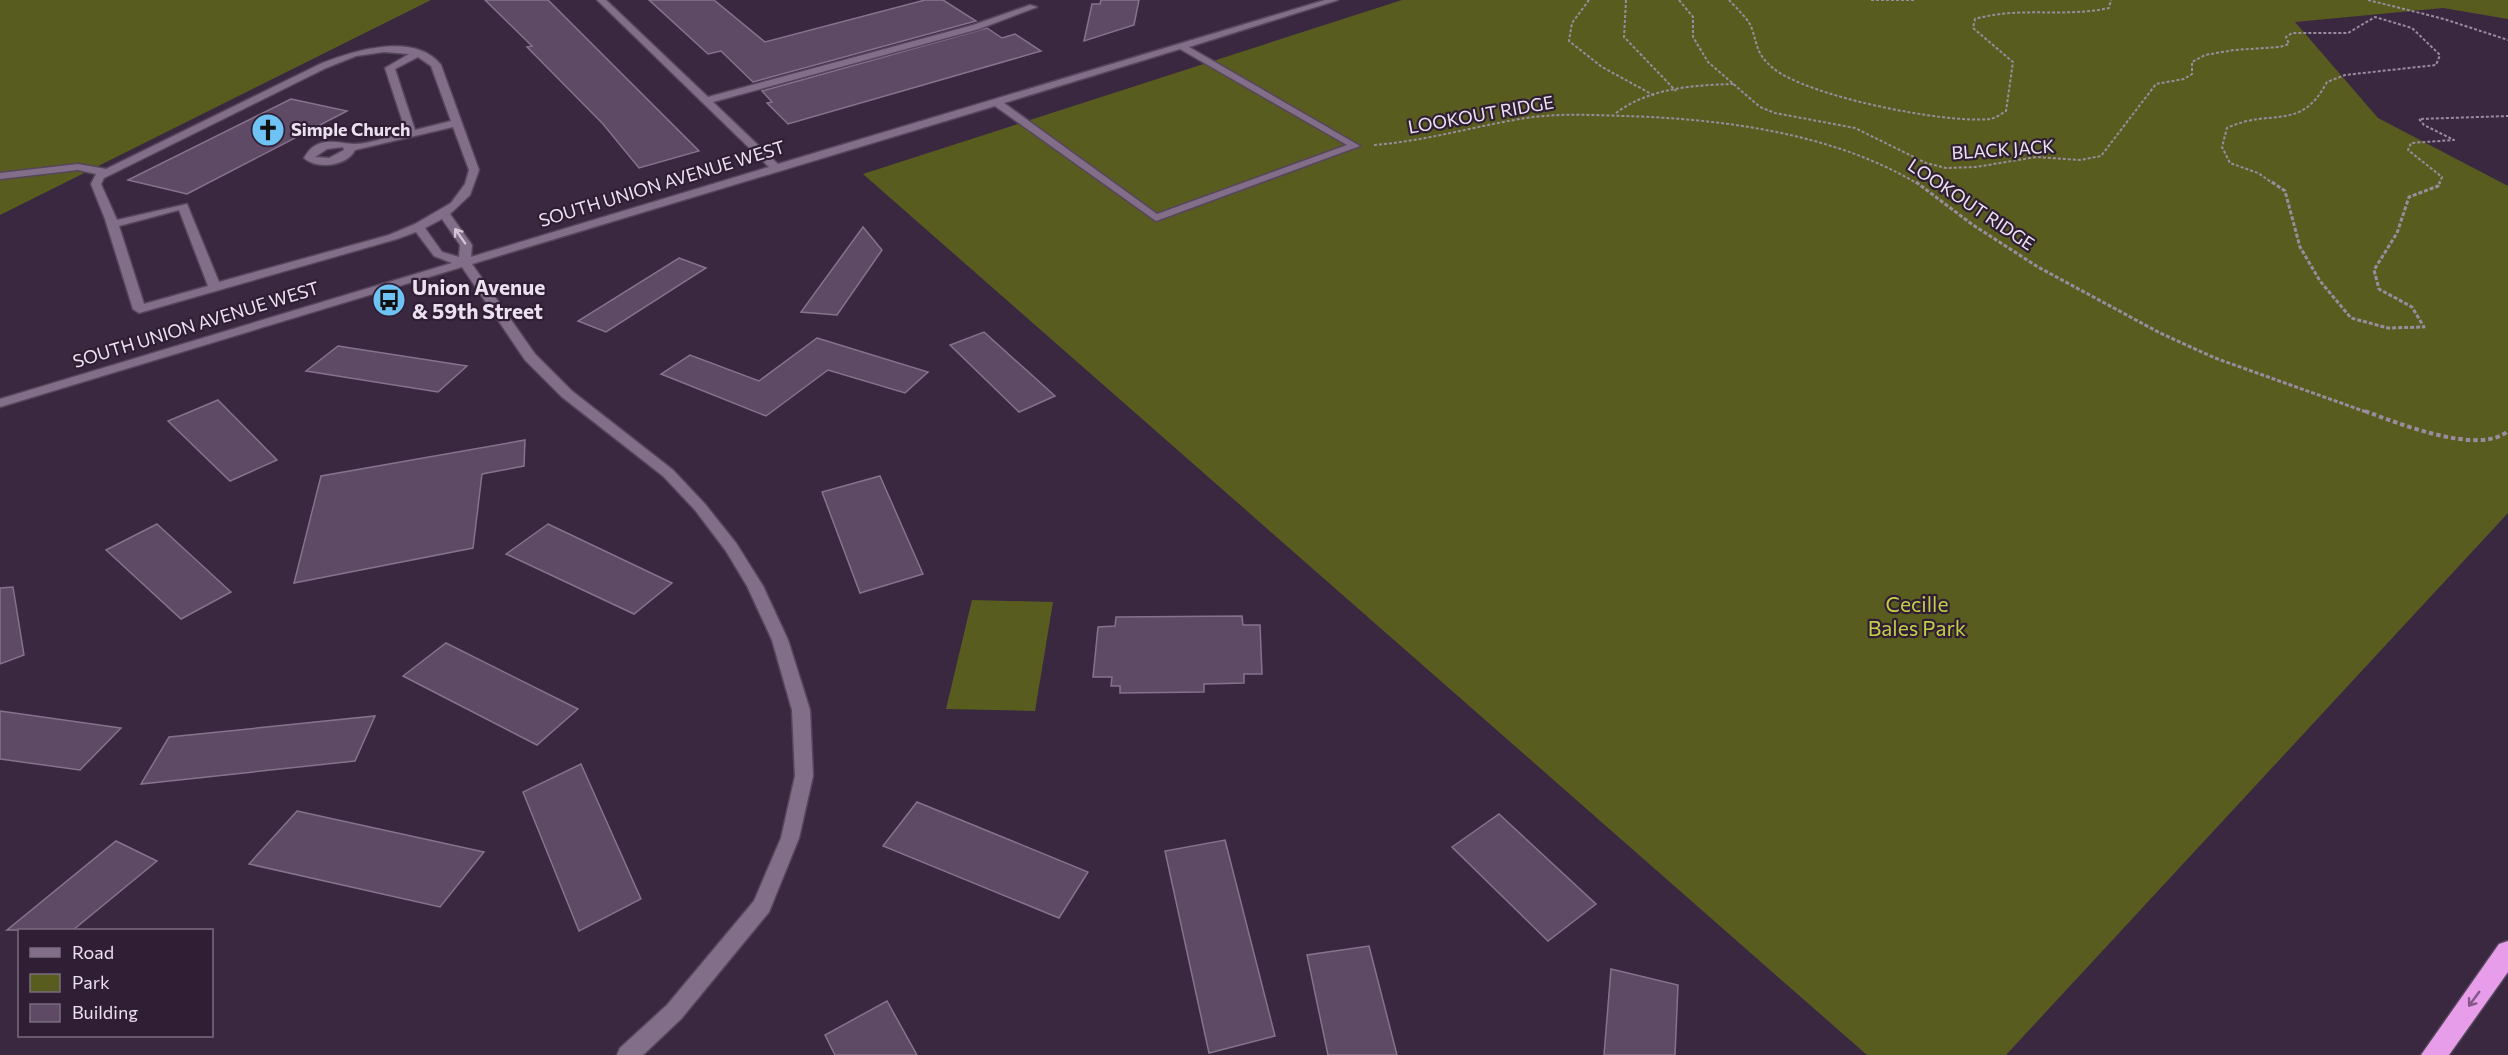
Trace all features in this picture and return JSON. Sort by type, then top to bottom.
[{"type":"highway","points":[[2434,1055],[2508,952]]},
{"type":"street","points":[[601,0],[776,168]]},
{"type":"street","name":"SOUTH UNION AVENUE WEST","points":[[0,403],[1334,0]]},
{"type":"street","points":[[706,101],[965,30],[1033,7]]},
{"type":"street","points":[[1181,46],[1355,146]]},
{"type":"street","points":[[384,49],[417,54],[429,58],[436,65],[458,123],[474,170],[473,179],[465,196],[444,213],[418,227],[139,309],[113,224],[96,184],[105,172],[337,60],[384,49]]},
{"type":"street","points":[[411,134],[390,68],[417,54]]},
{"type":"street","points":[[996,102],[1156,218],[1355,146]]},
{"type":"street","points":[[350,148],[458,123]]},
{"type":"street","points":[[0,176],[78,167],[105,172]]},
{"type":"street","points":[[113,224],[183,206],[215,287]]},
{"type":"street","points":[[444,213],[466,245],[465,263]]},
{"type":"street","points":[[418,227],[438,254],[465,263],[530,357],[567,394],[672,477],[700,507],[731,547],[755,586],[780,640],[801,710],[804,776],[790,838],[762,906],[675,1012],[628,1055]]},
{"type":"path","points":[[1589,0],[1575,14],[1569,27],[1569,41],[1602,67],[1655,96]]},
{"type":"path","points":[[1626,0],[1624,37],[1676,91]]},
{"type":"path","name":"BLACK JACK","points":[[1679,0],[1693,17],[1694,37],[1708,62],[1760,107],[1775,113],[1855,128],[1920,160],[1946,168],[1976,167],[2036,157],[2080,160],[2101,156],[2156,84],[2184,79],[2193,74],[2192,62],[2205,55],[2280,47],[2289,44],[2286,37],[2292,33],[2348,33],[2375,17],[2396,21],[2412,28],[2440,55],[2436,66],[2345,75],[2327,82],[2315,106],[2298,115],[2248,119],[2227,128],[2222,147],[2230,163],[2258,173],[2285,191],[2293,213],[2300,247],[2320,281],[2351,318],[2388,328],[2424,327],[2412,307],[2379,289],[2374,270],[2397,233],[2406,198],[2414,191],[2438,186],[2442,177],[2429,164],[2408,150],[2411,142],[2454,140],[2424,125],[2419,119],[2508,116]]},
{"type":"path","name":"BLACK JACK","points":[[1729,0],[1752,28],[1752,39],[1758,53],[1787,78],[1808,86],[1901,108],[1956,117],[1992,119],[2006,111],[2013,62],[2003,51],[1973,28],[1975,19],[1995,11],[2026,8],[2095,12],[2109,8],[2111,0]]},
{"type":"path","points":[[1871,0],[1915,0]]},
{"type":"path","points":[[2368,0],[2444,19],[2508,40]]},
{"type":"path","points":[[1615,114],[1625,105],[1694,86],[1735,84]]},
{"type":"path","name":"LOOKOUT RIDGE","points":[[1355,146],[1409,142],[1526,118],[1576,114],[1615,114],[1718,121],[1771,131],[1857,154],[1888,166],[1917,183],[1972,225],[2038,267],[2160,333],[2215,358],[2423,432],[2464,440],[2501,437],[2508,431]]},
{"type":"green space","points":[[0,0],[431,0],[0,215]]},
{"type":"green space","name":"Cecille Bales Park","points":[[1402,0],[2508,0],[2508,19],[2443,8],[2295,22],[2378,118],[2508,186],[2508,513],[2006,1055],[1867,1055],[863,174]]},
{"type":"green space","points":[[972,600],[1053,602],[1035,711],[946,709]]},
{"type":"building","points":[[485,0],[548,0],[699,151],[639,168],[603,124],[527,47],[532,46]]},
{"type":"building","points":[[649,0],[714,0],[765,42],[925,0],[943,0],[976,21],[753,82],[721,51],[708,54]]},
{"type":"building","points":[[1101,0],[1139,0],[1134,25],[1084,41],[1092,4],[1100,4]]},
{"type":"building","points":[[987,28],[1002,38],[1015,34],[1041,51],[788,124],[767,103],[772,102],[762,91]]},
{"type":"building","name":"Simple Church","points":[[291,99],[347,111],[187,194],[128,180]]},
{"type":"building","points":[[863,227],[882,250],[837,315],[801,312]]},
{"type":"building","points":[[679,258],[706,268],[606,332],[578,321]]},
{"type":"building","points":[[984,332],[1055,396],[1019,412],[950,345]]},
{"type":"building","points":[[817,338],[928,372],[905,393],[828,370],[766,416],[661,374],[690,355],[759,381]]},
{"type":"building","points":[[338,346],[467,366],[438,392],[306,371]]},
{"type":"building","points":[[218,400],[277,460],[230,481],[168,421]]},
{"type":"building","points":[[525,440],[524,466],[482,474],[473,548],[294,583],[321,476]]},
{"type":"building","points":[[880,476],[923,574],[860,593],[822,492]]},
{"type":"building","points":[[157,524],[231,592],[181,619],[106,550]]},
{"type":"building","points":[[548,524],[672,583],[634,614],[506,554]]},
{"type":"building","points":[[13,587],[24,655],[0,664],[0,588]]},
{"type":"building","points":[[1242,616],[1243,625],[1260,625],[1262,674],[1244,674],[1244,683],[1204,684],[1204,692],[1120,693],[1120,686],[1111,686],[1112,677],[1093,677],[1098,627],[1115,626],[1116,617]]},
{"type":"building","points":[[446,643],[578,709],[537,745],[403,676]]},
{"type":"building","points":[[0,711],[121,728],[80,770],[0,759]]},
{"type":"building","points":[[375,716],[355,761],[141,784],[169,737]]},
{"type":"building","points":[[581,764],[641,899],[579,931],[523,792]]},
{"type":"building","points":[[917,802],[1088,872],[1059,918],[883,846]]},
{"type":"building","points":[[297,811],[484,852],[440,907],[249,864]]},
{"type":"building","points":[[1499,814],[1596,904],[1548,941],[1452,847]]},
{"type":"building","points":[[1225,840],[1275,1036],[1209,1053],[1165,851]]},
{"type":"building","points":[[116,841],[157,861],[74,929],[7,930]]},
{"type":"building","points":[[1369,946],[1397,1055],[1328,1055],[1307,955]]},
{"type":"building","points":[[1611,969],[1678,985],[1675,1055],[1604,1055]]},
{"type":"building","points":[[887,1001],[917,1055],[835,1055],[825,1035]]},
{"type":"place","name":"Simple Church","points":[[268,130]]},
{"type":"place","name":"Union Avenue & 59th Street","points":[[389,300]]}]
